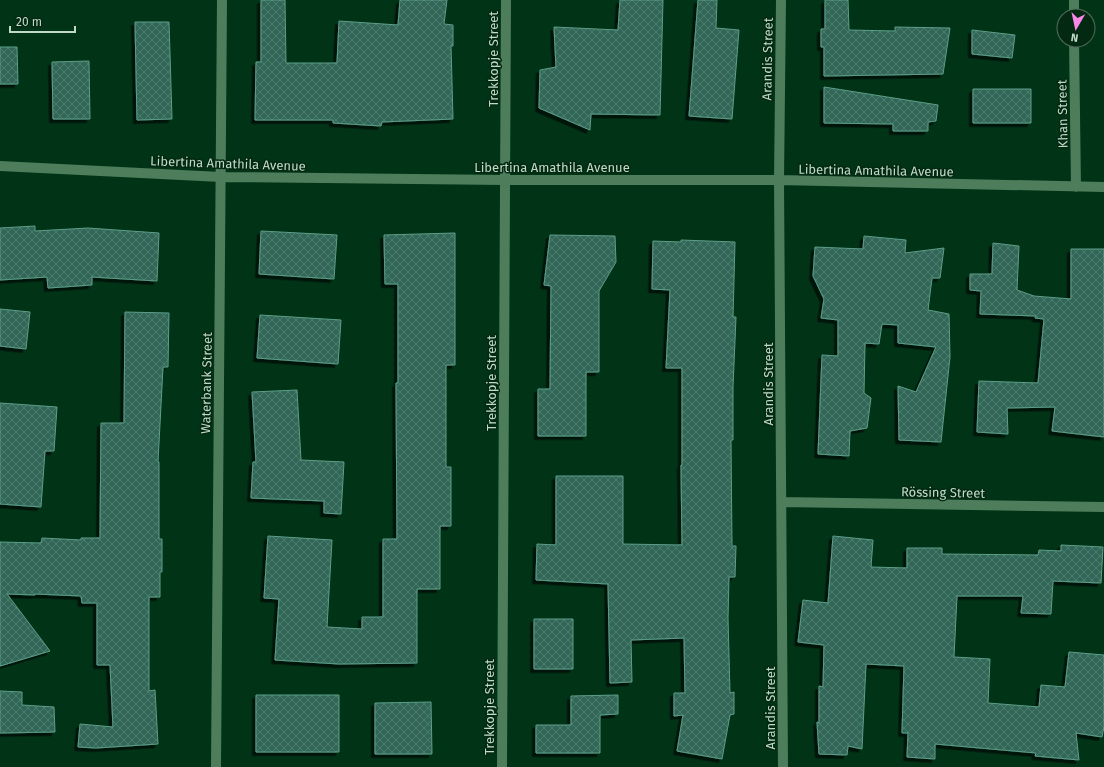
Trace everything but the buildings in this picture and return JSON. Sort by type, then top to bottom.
[{"type":"street","name":"Waterbank Street","points":[[216,767],[222,0]]},
{"type":"street","name":"Trekkopje Street","points":[[502,767],[506,0]]},
{"type":"street","name":"Arandis Street","points":[[781,0],[779,180],[783,767]]},
{"type":"street","name":"Khan Street","points":[[1074,48],[1076,187]]},
{"type":"street","name":"Libertina Amathila Avenue","points":[[0,166],[221,177],[505,180],[779,180],[1104,187]]},
{"type":"street","name":"Rössing Street","points":[[782,502],[1104,507]]}]
